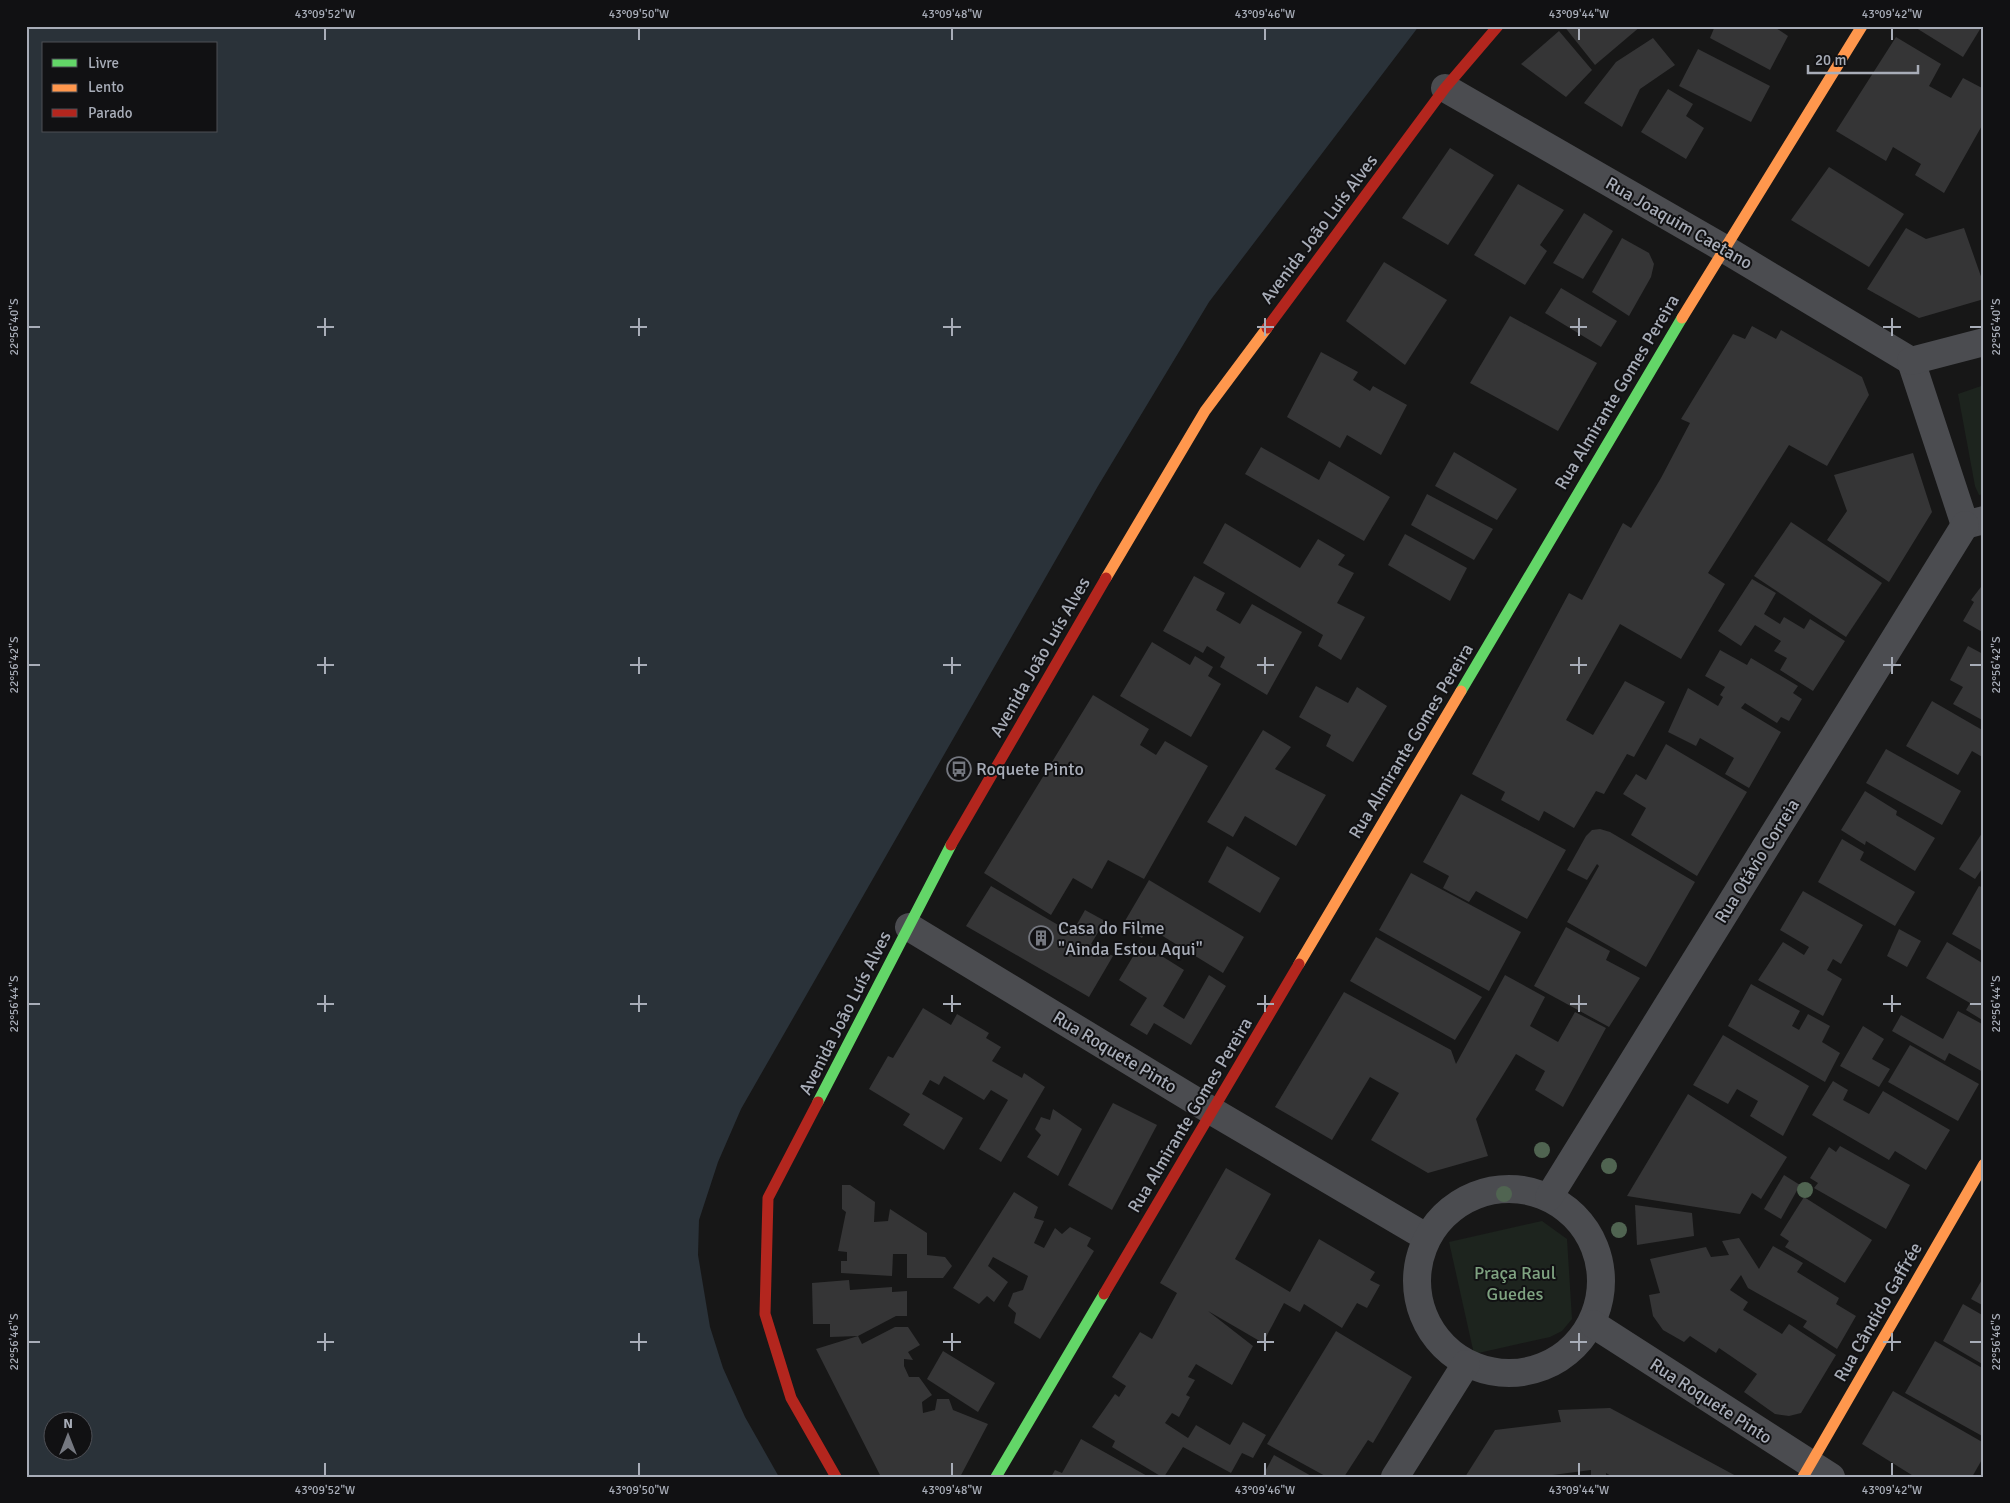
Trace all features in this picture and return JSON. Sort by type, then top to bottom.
[{"type":"street","name":"Avenida João Luís Alves","points":[[836,1477],[791,1398],[766,1314],[768,1198],[963,822],[1205,411],[1445,88],[1498,26]]},
{"type":"street","name":"Rua Almirante Gomes Pereira","points":[[996,1477],[1722,248],[1862,26]]},
{"type":"street","name":"Rua Joaquim Caetano","points":[[1445,88],[1722,248],[1911,361]]},
{"type":"street","points":[[1974,523],[1911,361],[1984,342]]},
{"type":"street","name":"Rua Otávio Correia","points":[[1549,1197],[1974,523]]},
{"type":"street","name":"Rua Roquete Pinto","points":[[909,927],[1212,1111],[1426,1236]]},
{"type":"street","name":"Rua Cândido Gaffrée","points":[[1814,1473],[1984,1164]]},
{"type":"street","points":[[1504,1188],[1549,1197],[1587,1229],[1603,1276],[1593,1324],[1560,1360],[1514,1375],[1466,1364],[1430,1331],[1415,1284],[1426,1236],[1459,1202],[1504,1188]]},
{"type":"street","name":"Rua Roquete Pinto","points":[[1593,1324],[1814,1473]]},
{"type":"street","points":[[1395,1477],[1466,1364]]},
{"type":"green space","points":[[1984,385],[1984,494],[1979,495],[1975,486],[1958,394]]},
{"type":"green space","name":"Praça Raul Guedes","points":[[1542,1221],[1567,1239],[1572,1319],[1562,1331],[1550,1337],[1474,1354],[1449,1242]]},
{"type":"shaded area","points":[[26,26],[1419,26],[1209,302],[1098,486],[741,1109],[718,1162],[699,1220],[698,1255],[710,1327],[723,1368],[745,1417],[779,1477],[26,1477]]},
{"type":"building","points":[[1564,26],[1641,26],[1595,65]]},
{"type":"building","points":[[1715,26],[1773,26],[1788,36],[1770,70],[1710,38]]},
{"type":"building","points":[[1913,26],[1982,26],[1963,57]]},
{"type":"building","points":[[1559,31],[1592,70],[1566,97],[1521,64]]},
{"type":"building","points":[[1896,37],[1941,64],[1929,86],[1951,98],[1963,78],[1984,89],[1984,122],[1944,193],[1915,175],[1921,164],[1893,147],[1886,161],[1836,131]]},
{"type":"building","points":[[1653,38],[1675,65],[1640,89],[1622,127],[1584,103],[1616,62]]},
{"type":"building","points":[[1698,49],[1770,86],[1751,122],[1679,86]]},
{"type":"building","points":[[1668,89],[1693,104],[1686,116],[1704,128],[1686,159],[1641,132]]},
{"type":"building","points":[[1450,148],[1494,175],[1448,245],[1402,218]]},
{"type":"building","points":[[1829,167],[1904,214],[1869,267],[1791,220]]},
{"type":"building","points":[[1518,184],[1564,210],[1540,245],[1547,251],[1525,285],[1474,255]]},
{"type":"building","points":[[1584,213],[1613,231],[1583,279],[1553,263]]},
{"type":"building","points":[[1906,228],[1926,239],[1964,228],[1984,285],[1984,299],[1919,318],[1867,289]]},
{"type":"building","points":[[1622,238],[1649,253],[1654,264],[1651,277],[1629,316],[1592,292]]},
{"type":"building","points":[[1384,262],[1447,300],[1405,365],[1346,321]]},
{"type":"building","points":[[1561,288],[1617,321],[1601,347],[1545,313]]},
{"type":"building","points":[[1510,316],[1597,363],[1558,431],[1470,383]]},
{"type":"building","points":[[1752,326],[1776,339],[1781,330],[1862,377],[1869,395],[1827,466],[1789,445],[1708,573],[1725,584],[1681,659],[1620,624],[1566,720],[1593,735],[1625,681],[1665,702],[1634,757],[1627,754],[1604,794],[1596,791],[1574,828],[1544,811],[1539,821],[1501,800],[1505,792],[1472,774],[1569,593],[1582,600],[1623,523],[1631,528],[1661,478],[1690,423],[1681,419],[1733,334],[1745,339]]},
{"type":"building","points":[[1321,352],[1358,372],[1353,380],[1370,391],[1373,386],[1407,405],[1381,455],[1347,435],[1340,448],[1287,417]]},
{"type":"building","points":[[1261,447],[1319,480],[1329,461],[1390,497],[1364,541],[1245,474]]},
{"type":"building","points":[[1454,452],[1517,489],[1497,520],[1435,486]]},
{"type":"building","points":[[1913,453],[1932,512],[1889,582],[1827,540],[1847,511],[1834,475]]},
{"type":"building","points":[[1427,494],[1493,529],[1474,560],[1411,525]]},
{"type":"building","points":[[1791,522],[1882,583],[1846,637],[1754,576]]},
{"type":"building","points":[[1225,523],[1300,568],[1318,539],[1345,555],[1338,565],[1354,573],[1337,603],[1365,617],[1341,660],[1318,646],[1323,635],[1203,563]]},
{"type":"building","points":[[1405,534],[1467,568],[1450,601],[1388,565]]},
{"type":"building","points":[[1194,576],[1225,593],[1216,610],[1240,624],[1252,604],[1302,632],[1267,695],[1220,667],[1225,657],[1207,646],[1203,653],[1163,631]]},
{"type":"building","points":[[1752,579],[1776,593],[1764,614],[1780,624],[1784,617],[1804,629],[1810,619],[1845,641],[1813,691],[1780,670],[1787,658],[1774,651],[1781,641],[1755,625],[1741,646],[1718,631]]},
{"type":"building","points":[[1984,583],[1984,633],[1963,621],[1974,602],[1971,600]]},
{"type":"building","points":[[1152,642],[1190,665],[1195,656],[1213,667],[1208,676],[1221,684],[1191,737],[1120,696]]},
{"type":"building","points":[[1968,646],[1983,654],[1984,652],[1984,721],[1953,704],[1963,687],[1950,680]]},
{"type":"building","points":[[1720,650],[1747,665],[1751,658],[1798,686],[1793,693],[1802,699],[1789,721],[1781,717],[1777,723],[1745,703],[1741,708],[1781,732],[1749,788],[1725,774],[1734,758],[1700,738],[1696,746],[1668,732],[1688,688],[1718,706],[1723,697],[1720,695],[1725,687],[1705,676]]},
{"type":"building","points":[[1316,686],[1348,703],[1357,687],[1387,706],[1353,762],[1326,746],[1331,735],[1299,717]]},
{"type":"building","points":[[1093,695],[1149,729],[1140,745],[1156,755],[1165,741],[1208,766],[1144,879],[1108,860],[1092,889],[1073,878],[1051,915],[984,873]]},
{"type":"building","points":[[1932,701],[1984,731],[1984,758],[1972,751],[1958,775],[1906,746]]},
{"type":"building","points":[[1263,730],[1291,747],[1275,769],[1326,795],[1296,846],[1245,816],[1233,837],[1207,822]]},
{"type":"building","points":[[1666,744],[1747,792],[1697,876],[1631,835],[1646,808],[1623,794],[1636,774],[1646,780]]},
{"type":"building","points":[[1886,749],[1961,791],[1942,825],[1866,783]]},
{"type":"building","points":[[1865,791],[1897,811],[1896,815],[1935,838],[1915,871],[1866,841],[1865,845],[1841,830]]},
{"type":"building","points":[[1461,794],[1566,850],[1527,919],[1476,891],[1469,902],[1443,888],[1449,876],[1423,862]]},
{"type":"building","points":[[1600,829],[1610,832],[1695,882],[1646,967],[1567,922],[1599,866],[1597,864],[1587,880],[1567,870],[1586,836],[1592,830]]},
{"type":"building","points":[[1984,830],[1984,866],[1975,879],[1959,869]]},
{"type":"building","points":[[1842,839],[1864,852],[1860,860],[1915,892],[1895,926],[1818,882]]},
{"type":"building","points":[[1227,846],[1280,878],[1260,913],[1208,882]]},
{"type":"building","points":[[1411,873],[1521,932],[1489,991],[1379,930]]},
{"type":"building","points":[[1149,880],[1244,937],[1223,973],[1148,927],[1142,938],[1122,926]]},
{"type":"building","name":"Casa do Filme \"Ainda Estou Aqui\"","points":[[991,886],[1072,933],[1085,910],[1105,921],[1091,944],[1113,956],[1089,997],[966,926]]},
{"type":"building","points":[[1979,886],[1984,888],[1984,952],[1952,934]]},
{"type":"building","points":[[1803,891],[1863,925],[1841,964],[1833,959],[1827,970],[1842,979],[1823,1016],[1758,980],[1783,942],[1804,955],[1809,947],[1780,930]]},
{"type":"building","points":[[1566,927],[1610,951],[1606,960],[1640,978],[1609,1027],[1534,986]]},
{"type":"building","points":[[1899,929],[1921,941],[1907,967],[1887,956]]},
{"type":"building","points":[[1376,937],[1482,997],[1455,1040],[1350,981]]},
{"type":"building","points":[[1947,942],[1984,964],[1984,1021],[1966,1010],[1970,1003],[1926,978]]},
{"type":"building","points":[[1141,943],[1184,970],[1163,1006],[1184,1019],[1209,975],[1226,986],[1191,1045],[1154,1023],[1147,1035],[1130,1025],[1147,998],[1119,980]]},
{"type":"building","points":[[1505,975],[1545,997],[1530,1026],[1558,1042],[1575,1012],[1606,1028],[1563,1107],[1535,1090],[1545,1071],[1516,1054],[1476,1119],[1488,1156],[1428,1173],[1371,1140],[1399,1093],[1370,1077],[1332,1140],[1275,1107],[1344,992],[1451,1050],[1456,1064]]},
{"type":"building","points":[[1751,984],[1800,1011],[1792,1026],[1799,1030],[1808,1014],[1830,1026],[1822,1042],[1840,1053],[1825,1082],[1728,1026]]},
{"type":"building","points":[[923,1008],[951,1025],[957,1014],[989,1033],[986,1038],[1001,1047],[992,1061],[1022,1078],[1024,1073],[1045,1087],[1001,1162],[979,1149],[1008,1100],[991,1090],[984,1100],[944,1076],[939,1085],[930,1080],[922,1094],[963,1118],[944,1150],[903,1125],[910,1114],[869,1089],[888,1056],[893,1058]]},
{"type":"building","points":[[1958,1011],[1984,1025],[1983,1072],[1949,1053],[1945,1061],[1892,1031],[1901,1015],[1943,1039]]},
{"type":"building","points":[[1863,1026],[1884,1039],[1872,1059],[1890,1069],[1879,1087],[1840,1066]]},
{"type":"building","points":[[1723,1035],[1809,1086],[1783,1136],[1750,1116],[1758,1101],[1737,1089],[1728,1104],[1693,1085]]},
{"type":"building","points":[[1910,1045],[1979,1084],[1958,1121],[1888,1082]]},
{"type":"building","points":[[1833,1081],[1848,1090],[1843,1100],[1869,1114],[1883,1091],[1950,1130],[1926,1170],[1895,1151],[1889,1160],[1812,1115]]},
{"type":"building","points":[[1688,1094],[1787,1157],[1761,1199],[1752,1193],[1740,1214],[1627,1196]]},
{"type":"building","points":[[1113,1103],[1157,1125],[1112,1210],[1068,1185]]},
{"type":"building","points":[[1053,1109],[1082,1129],[1058,1176],[1027,1157],[1041,1135],[1035,1129],[1041,1117],[1050,1120]]},
{"type":"building","points":[[1840,1146],[1910,1185],[1886,1229],[1814,1188],[1818,1183],[1810,1178],[1829,1147],[1836,1152]]},
{"type":"building","points":[[1226,1168],[1271,1194],[1235,1259],[1290,1292],[1319,1239],[1375,1272],[1370,1280],[1380,1285],[1367,1308],[1357,1303],[1342,1328],[1304,1304],[1300,1312],[1284,1303],[1263,1343],[1208,1311],[1253,1346],[1232,1385],[1196,1364],[1188,1377],[1195,1380],[1186,1395],[1190,1397],[1179,1417],[1172,1413],[1165,1423],[1188,1438],[1196,1425],[1230,1445],[1243,1422],[1266,1435],[1253,1458],[1242,1453],[1231,1473],[1183,1447],[1164,1477],[1162,1477],[1112,1447],[1115,1441],[1092,1427],[1115,1394],[1119,1397],[1126,1386],[1112,1377],[1140,1332],[1152,1339],[1177,1293],[1160,1283]]},
{"type":"building","points":[[1784,1175],[1800,1185],[1781,1219],[1764,1209]]},
{"type":"building","points":[[842,1185],[850,1185],[875,1202],[874,1222],[888,1221],[890,1209],[927,1233],[927,1255],[945,1257],[952,1266],[943,1278],[907,1278],[907,1254],[893,1254],[892,1276],[841,1273],[841,1261],[847,1261],[847,1252],[838,1251],[846,1212],[842,1209]]},
{"type":"building","points":[[1014,1192],[1038,1207],[1034,1218],[1044,1221],[1034,1243],[1044,1248],[1055,1228],[1062,1234],[1070,1227],[1091,1238],[1087,1246],[1094,1251],[1040,1339],[1014,1323],[1016,1313],[1008,1306],[1013,1293],[1023,1290],[1028,1276],[993,1257],[988,1266],[1008,1282],[994,1302],[987,1296],[979,1304],[953,1288]]},
{"type":"building","points":[[1804,1197],[1872,1240],[1845,1283],[1785,1247],[1789,1241],[1780,1235]]},
{"type":"building","points":[[1635,1205],[1692,1213],[1694,1236],[1637,1245]]},
{"type":"building","points":[[1739,1238],[1759,1269],[1773,1246],[1803,1263],[1797,1272],[1839,1298],[1836,1304],[1856,1316],[1837,1349],[1803,1327],[1807,1321],[1748,1288],[1741,1275],[1730,1290],[1748,1302],[1743,1310],[1782,1334],[1789,1324],[1836,1355],[1801,1413],[1789,1416],[1775,1414],[1744,1392],[1757,1374],[1719,1348],[1716,1353],[1690,1336],[1684,1342],[1663,1330],[1653,1316],[1649,1295],[1660,1293],[1650,1259],[1706,1247],[1711,1257],[1729,1255],[1722,1241]]},
{"type":"building","points":[[1984,1276],[1984,1306],[1971,1299]]},
{"type":"building","points":[[849,1280],[850,1290],[892,1287],[892,1292],[907,1291],[907,1316],[896,1316],[858,1336],[830,1337],[830,1324],[813,1324],[812,1283]]},
{"type":"building","points":[[1963,1304],[1984,1316],[1984,1365],[1943,1341]]},
{"type":"building","points":[[895,1327],[908,1327],[920,1345],[908,1352],[913,1360],[904,1359],[904,1366],[909,1377],[919,1377],[932,1395],[922,1402],[923,1413],[935,1410],[937,1399],[949,1399],[953,1410],[988,1424],[960,1477],[881,1477],[816,1349],[858,1336],[862,1344]]},
{"type":"building","points":[[1336,1331],[1412,1377],[1373,1443],[1368,1440],[1344,1477],[1327,1477],[1267,1444]]},
{"type":"building","points":[[1935,1341],[1984,1369],[1984,1437],[1905,1393]]},
{"type":"building","points":[[943,1351],[995,1383],[978,1412],[927,1379]]},
{"type":"building","points":[[1893,1391],[1984,1443],[1984,1456],[1972,1477],[1915,1477],[1862,1444]]},
{"type":"building","points":[[1610,1408],[1738,1477],[1613,1477],[1606,1473],[1606,1477],[1591,1477],[1591,1470],[1537,1477],[1465,1477],[1495,1430],[1561,1422],[1558,1410]]},
{"type":"building","points":[[1081,1439],[1149,1477],[1051,1477],[1055,1470],[1062,1473]]},
{"type":"building","points":[[1274,1455],[1313,1477],[1262,1477]]},
{"type":"traffic: fast","points":[[1461,691],[1682,318]]},
{"type":"traffic: fast","points":[[818,1102],[951,845]]},
{"type":"traffic: fast","points":[[996,1477],[1104,1294]]},
{"type":"traffic: slow","points":[[1682,318],[1862,26]]},
{"type":"traffic: slow","points":[[1106,578],[1205,411],[1267,328]]},
{"type":"traffic: slow","points":[[1299,964],[1461,691]]},
{"type":"traffic: slow","points":[[1803,1477],[1984,1164]]},
{"type":"traffic: jam","points":[[1267,328],[1445,88],[1498,26]]},
{"type":"traffic: jam","points":[[951,845],[1106,578]]},
{"type":"traffic: jam","points":[[1104,1294],[1299,964]]},
{"type":"traffic: jam","points":[[818,1102],[768,1198],[765,1314],[791,1398],[836,1477]]},
{"type":"place","name":"Roquete Pinto","points":[[959,769]]},
{"type":"place","name":"Casa do Filme \"Ainda Estou Aqui\"","points":[[1041,938]]}]
